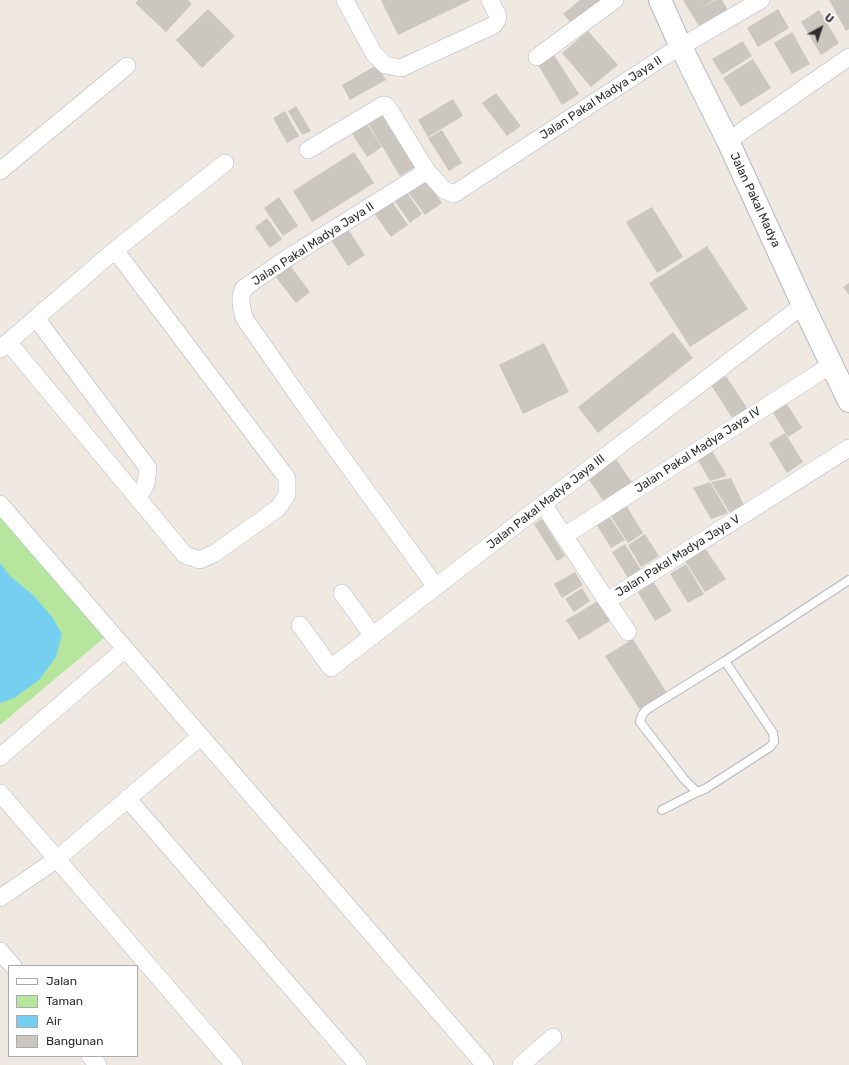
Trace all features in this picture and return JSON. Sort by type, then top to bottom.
[{"type":"street","points":[[345,0],[374,54],[385,65],[401,68],[494,25],[498,16],[490,0]]},
{"type":"street","points":[[537,57],[615,0]]},
{"type":"street","name":"Jalan Pakal Madya","points":[[660,0],[681,47],[728,141],[849,401]]},
{"type":"street","points":[[681,47],[761,0]]},
{"type":"street","name":"Jalan Pakal Madya Jaya II","points":[[436,587],[318,424],[244,318],[241,296],[244,288],[286,259],[427,170],[444,190],[454,194],[681,47]]},
{"type":"street","points":[[728,141],[849,57]]},
{"type":"street","points":[[0,171],[127,66]]},
{"type":"street","points":[[308,150],[385,105],[427,170]]},
{"type":"street","points":[[116,250],[287,478],[287,494],[278,508],[215,553],[200,560],[185,554],[4,345],[116,250],[225,163]]},
{"type":"street","name":"Jalan Pakal Madya Jaya III","points":[[300,625],[331,668],[803,305]]},
{"type":"street","points":[[36,318],[148,468],[146,484],[138,498]]},
{"type":"street","name":"Jalan Pakal Madya Jaya IV","points":[[564,536],[831,365]]},
{"type":"street","name":"Jalan Pakal Madya Jaya V","points":[[543,504],[607,601],[849,448]]},
{"type":"street","points":[[0,504],[484,1065]]},
{"type":"street","points":[[342,593],[373,636]]},
{"type":"street","points":[[607,601],[628,632]]},
{"type":"street","points":[[0,757],[125,649]]},
{"type":"street","points":[[0,898],[57,859],[200,737]]},
{"type":"street","points":[[0,793],[234,1065]]},
{"type":"street","points":[[128,798],[358,1065]]},
{"type":"street","points":[[0,951],[12,965]]},
{"type":"street","points":[[521,1065],[553,1038]]},
{"type":"street","points":[[91,1057],[98,1065]]},
{"type":"lane","points":[[697,792],[684,779],[640,722],[642,715],[646,710],[725,661],[849,580]]},
{"type":"lane","points":[[662,810],[697,792],[705,790],[774,742],[773,733],[725,661]]},
{"type":"green space","points":[[0,513],[105,637],[0,725]]},
{"type":"water","points":[[0,563],[10,576],[34,596],[52,617],[62,634],[56,657],[39,680],[14,698],[0,703]]},
{"type":"building","points":[[138,0],[188,0],[192,4],[166,32],[135,3]]},
{"type":"building","points":[[381,0],[471,0],[398,35]]},
{"type":"building","points":[[580,0],[606,0],[574,26],[563,14]]},
{"type":"building","points":[[683,0],[714,0],[701,8],[716,0],[722,0],[732,17],[703,33]]},
{"type":"building","points":[[829,0],[849,0],[849,29],[846,31]]},
{"type":"building","points":[[208,9],[235,36],[202,68],[176,40]]},
{"type":"building","points":[[778,9],[789,28],[758,47],[747,28]]},
{"type":"building","points":[[819,10],[839,43],[821,55],[801,22]]},
{"type":"building","points":[[588,31],[618,65],[591,87],[562,53]]},
{"type":"building","points":[[792,32],[810,64],[792,74],[774,43]]},
{"type":"building","points":[[743,41],[752,56],[722,75],[712,59]]},
{"type":"building","points":[[554,55],[579,94],[562,105],[538,65]]},
{"type":"building","points":[[753,59],[771,88],[741,107],[723,78]]},
{"type":"building","points":[[377,65],[386,80],[350,100],[342,85]]},
{"type":"building","points":[[496,93],[521,126],[507,136],[482,103]]},
{"type":"building","points":[[453,99],[463,116],[428,137],[418,120]]},
{"type":"building","points":[[296,106],[311,131],[302,135],[288,111]]},
{"type":"building","points":[[385,109],[419,165],[400,176],[366,120]]},
{"type":"building","points":[[285,111],[299,136],[287,143],[273,118]]},
{"type":"building","points":[[364,119],[382,147],[367,157],[349,129]]},
{"type":"building","points":[[442,130],[462,163],[449,171],[428,138]]},
{"type":"building","points":[[354,152],[374,183],[312,222],[293,191]]},
{"type":"building","points":[[425,179],[442,203],[425,215],[408,192]]},
{"type":"building","points":[[403,187],[422,214],[410,223],[391,196]]},
{"type":"building","points":[[279,197],[298,226],[283,236],[264,208]]},
{"type":"building","points":[[389,197],[408,225],[391,237],[371,209]]},
{"type":"building","points":[[652,207],[683,257],[657,273],[626,222]]},
{"type":"building","points":[[267,218],[282,239],[270,248],[255,227]]},
{"type":"building","points":[[346,226],[365,255],[348,266],[329,237]]},
{"type":"building","points":[[707,246],[748,309],[690,347],[649,283]]},
{"type":"building","points":[[289,264],[310,292],[296,303],[274,275]]},
{"type":"building","points":[[849,283],[849,295],[843,287]]},
{"type":"building","points":[[673,332],[693,358],[598,433],[578,407]]},
{"type":"building","points":[[544,343],[569,392],[523,414],[499,365]]},
{"type":"building","points":[[726,376],[749,411],[734,421],[711,385]]},
{"type":"building","points":[[784,399],[802,428],[788,437],[770,408]]},
{"type":"building","points":[[785,433],[803,462],[787,473],[769,443]]},
{"type":"building","points":[[710,447],[727,476],[710,481],[695,455]]},
{"type":"building","points":[[614,456],[633,484],[604,502],[585,474]]},
{"type":"building","points":[[731,478],[744,505],[730,513],[711,482]]},
{"type":"building","points":[[710,482],[728,513],[711,519],[693,488]]},
{"type":"building","points":[[625,503],[643,533],[628,543],[609,513]]},
{"type":"building","points":[[609,516],[625,540],[611,548],[596,524]]},
{"type":"building","points":[[542,519],[565,556],[557,561],[534,524]]},
{"type":"building","points":[[645,534],[659,556],[641,567],[628,545]]},
{"type":"building","points":[[625,544],[641,570],[628,578],[612,552]]},
{"type":"building","points":[[705,548],[726,579],[705,592],[685,561]]},
{"type":"building","points":[[686,564],[704,594],[688,603],[670,574]]},
{"type":"building","points":[[575,572],[583,585],[562,598],[554,584]]},
{"type":"building","points":[[653,581],[672,611],[655,621],[637,591]]},
{"type":"building","points":[[582,588],[590,601],[574,612],[565,599]]},
{"type":"building","points":[[601,599],[613,619],[579,640],[566,620]]},
{"type":"building","points":[[633,639],[667,693],[640,710],[605,656]]}]
